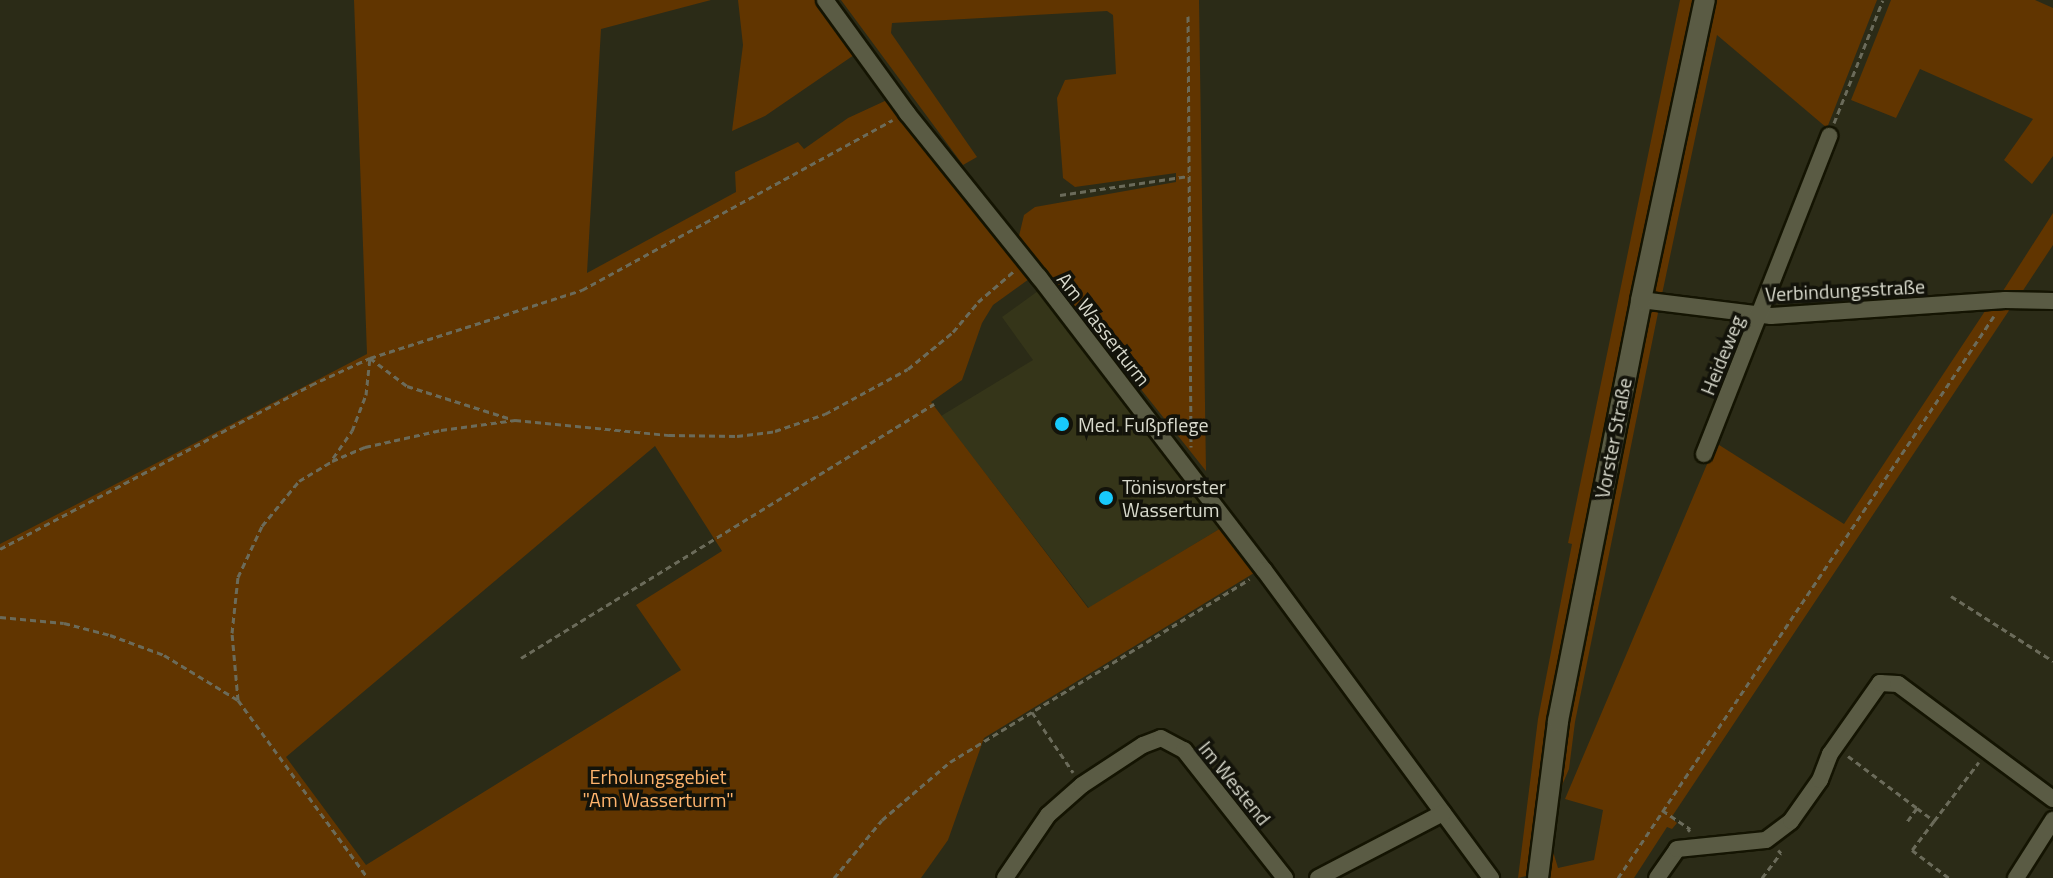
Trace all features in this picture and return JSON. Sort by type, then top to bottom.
[{"type":"street","name":"Am Wasserturm","points":[[825,0],[907,113],[1026,261],[1264,570],[1491,878]]},
{"type":"street","name":"Vorster Straße","points":[[1538,878],[1558,721],[1641,300],[1705,0]]},
{"type":"street","name":"Heideweg","points":[[1704,454],[1829,136]]},
{"type":"street","name":"Verbindungsstraße","points":[[1641,300],[1760,316],[2005,300],[2053,301]]},
{"type":"street","points":[[1657,878],[1677,849],[1766,840],[1791,821],[1820,780],[1836,746],[1880,683],[1898,684],[2053,799]]},
{"type":"street","name":"Im Westend","points":[[1005,878],[1048,815],[1082,785],[1152,740],[1161,738],[1177,744],[1285,878]]},
{"type":"street","points":[[1318,878],[1443,813]]},
{"type":"street","points":[[2016,878],[2053,820]]},
{"type":"path","points":[[1829,136],[1883,0]]},
{"type":"path","points":[[1188,16],[1191,475]]},
{"type":"path","points":[[0,549],[311,385],[370,358],[582,290],[907,113]]},
{"type":"path","points":[[1060,195],[1189,176]]},
{"type":"path","points":[[370,358],[407,386],[515,420],[669,435],[737,436],[775,431],[825,414],[908,369],[953,332],[999,282],[1026,261]]},
{"type":"path","points":[[1618,878],[2005,300]]},
{"type":"path","points":[[332,461],[352,431],[366,395],[370,358]]},
{"type":"path","points":[[521,658],[934,404]]},
{"type":"path","points":[[238,700],[232,633],[238,577],[262,526],[299,481],[332,461],[365,447],[426,433],[515,420]]},
{"type":"path","points":[[834,878],[882,820],[950,762],[1264,570]]},
{"type":"path","points":[[1951,596],[2053,661]]},
{"type":"path","points":[[0,617],[64,623],[110,635],[164,655],[238,700],[368,878]]},
{"type":"path","points":[[1032,712],[1082,785]]},
{"type":"path","points":[[1836,746],[1934,821]]},
{"type":"path","points":[[1949,878],[1912,850],[1987,750]]},
{"type":"path","points":[[1906,823],[1917,808]]},
{"type":"path","points":[[1662,810],[1690,829],[1677,849]]},
{"type":"path","points":[[1762,878],[1781,853],[1766,840]]},
{"type":"shaded area","points":[[1038,291],[1221,528],[1089,608],[941,416],[1033,360],[1002,317]]},
{"type":"green space","name":"Erholungsgebiet \"Am Wasserturm\"","points":[[354,0],[711,0],[601,29],[587,273],[736,192],[735,172],[798,142],[804,149],[848,118],[887,100],[1029,279],[993,305],[982,323],[962,380],[931,402],[1088,608],[1221,528],[1254,573],[984,738],[948,840],[921,878],[0,878],[0,544],[367,354]],"holes":[[[655,446],[722,551],[636,605],[681,670],[366,865],[286,757]]]},
{"type":"green space","points":[[738,0],[815,0],[854,55],[765,116],[732,131],[743,45]]},
{"type":"green space","points":[[841,0],[1199,0],[1206,471],[1019,236],[1024,215],[1035,207],[1176,182],[1176,173],[1075,187],[1063,178],[1057,98],[1065,80],[1116,74],[1113,15],[1107,11],[892,23],[891,33],[977,157],[963,165]]},
{"type":"green space","points":[[1680,0],[1696,0],[1561,657],[1526,876],[1518,878],[1538,719],[1572,544],[1568,543]]},
{"type":"green space","points":[[1713,0],[1877,0],[1827,128],[1717,35],[1661,299],[1653,289]]},
{"type":"green space","points":[[1891,0],[2035,0],[2053,8],[2053,156],[2032,184],[2004,160],[2033,119],[1920,69],[1896,118],[1851,100]]},
{"type":"green space","points":[[2053,213],[2053,245],[2020,295],[2001,294]]},
{"type":"green space","points":[[1989,305],[2012,306],[1671,818],[1677,823],[1672,829],[1667,827],[1634,878],[1545,878],[1549,838],[1558,868],[1594,860],[1603,810],[1565,799],[1716,443],[1844,524]]},
{"type":"green space","points":[[1659,308],[1575,722],[1569,769],[1554,804],[1566,721],[1649,314]]},
{"type":"place","name":"Med. Fußpflege","points":[[1062,424]]},
{"type":"place","name":"Tönisvorster Wassertum","points":[[1106,498]]}]
